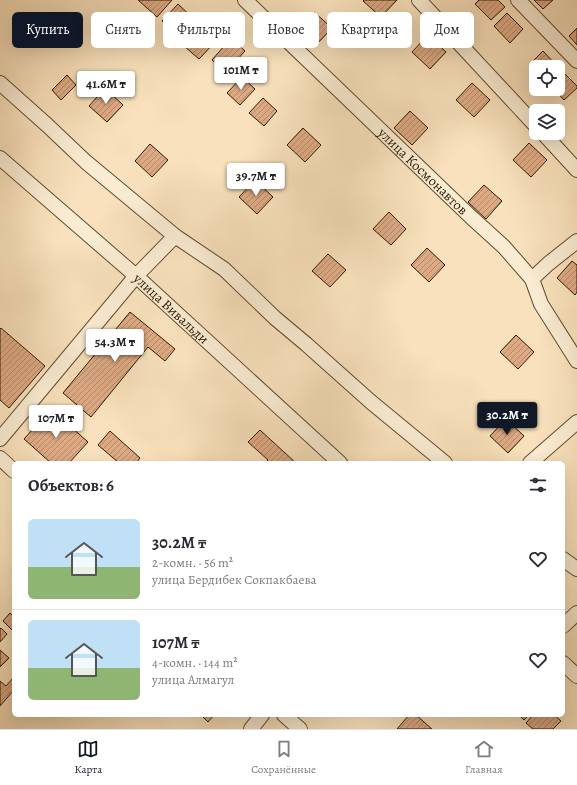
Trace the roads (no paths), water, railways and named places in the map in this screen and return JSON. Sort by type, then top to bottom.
[{"type":"street","name":"улица Космонавтов","points":[[245,0],[465,212],[504,247],[532,279],[541,304],[577,361]]},
{"type":"street","points":[[419,0],[529,118]]},
{"type":"street","points":[[518,0],[577,61]]},
{"type":"street","points":[[0,83],[86,162],[175,236],[224,269],[275,318],[371,402],[443,461]]},
{"type":"street","points":[[549,140],[577,170]]},
{"type":"street","name":"улица Вивальди","points":[[0,158],[136,276],[338,461]]},
{"type":"street","points":[[0,439],[136,276],[175,236]]},
{"type":"street","points":[[532,279],[577,240]]},
{"type":"street","points":[[532,461],[577,422]]},
{"type":"street","points":[[0,458],[12,469]]},
{"type":"street","points":[[565,560],[577,569]]},
{"type":"street","points":[[565,624],[577,613]]},
{"type":"street","points":[[565,665],[577,676]]},
{"type":"street","points":[[251,729],[260,717]]},
{"type":"street","points":[[286,717],[300,729]]}]
